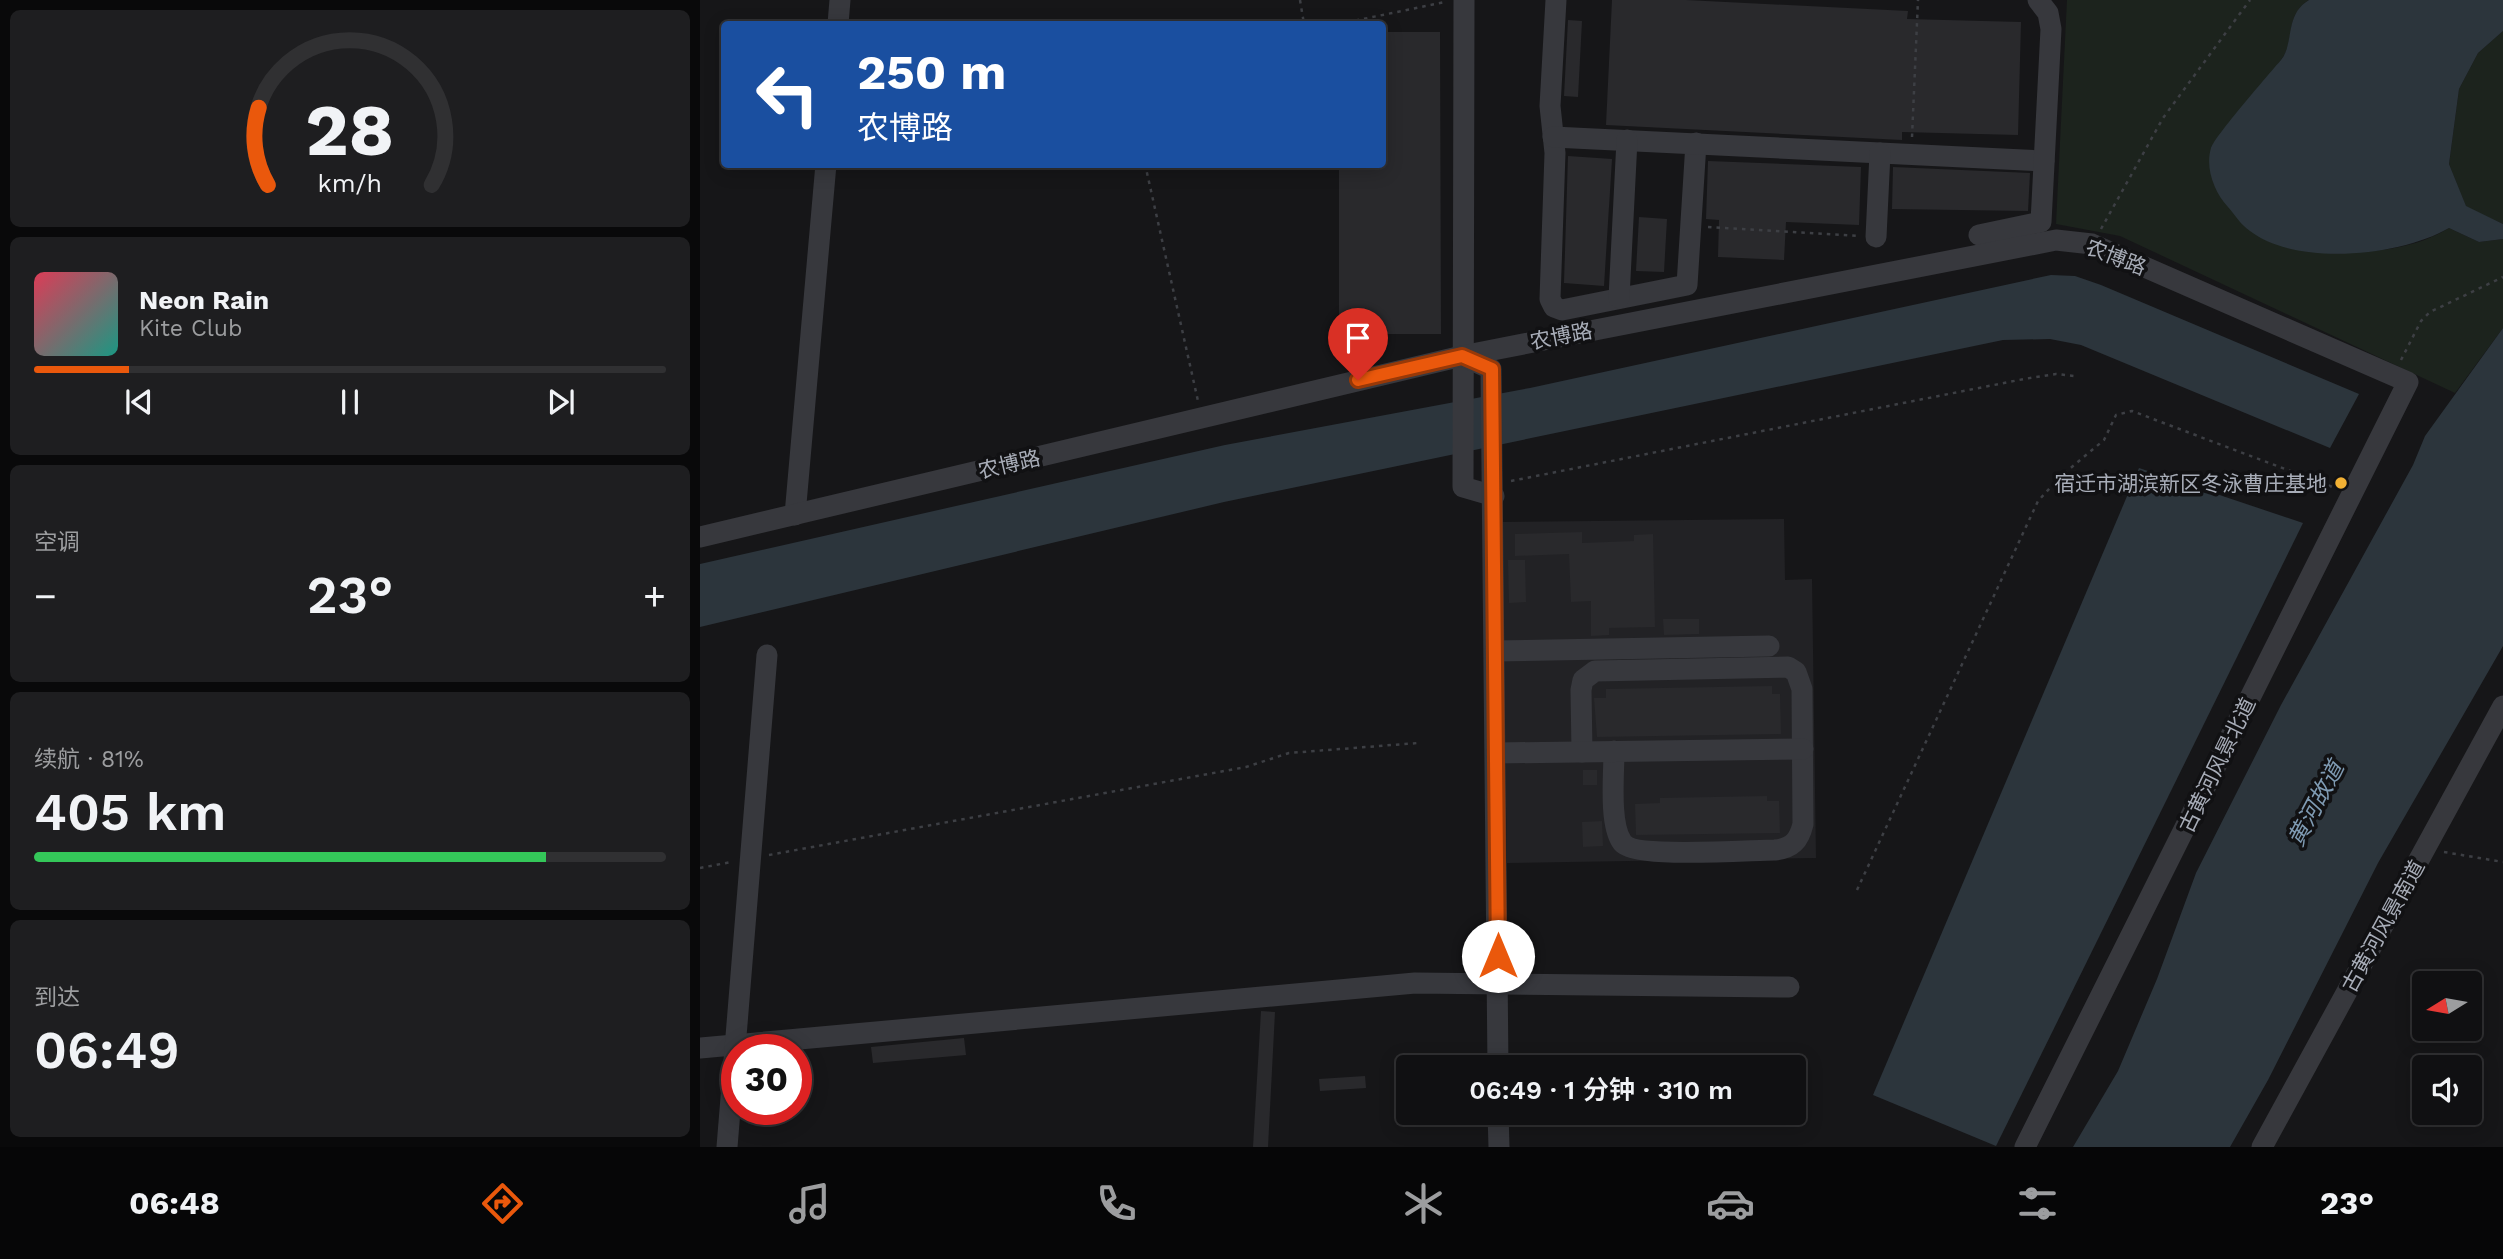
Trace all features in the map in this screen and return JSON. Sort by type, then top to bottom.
[{"type":"street","points":[[838,21],[840,0]]},
{"type":"street","points":[[1464,0],[1463,487],[1494,491]]},
{"type":"street","points":[[1556,0],[1550,106],[1553,137],[1550,299],[1554,307],[1562,310],[1687,285],[1696,143]]},
{"type":"street","points":[[1979,235],[2041,222],[2051,29],[2048,13],[2038,0]]},
{"type":"street","points":[[1553,137],[2044,161]]},
{"type":"street","points":[[1619,298],[1626,140]]},
{"type":"street","points":[[1876,237],[1880,153]]},
{"type":"street","points":[[795,515],[826,168]]},
{"type":"street","name":"农博路","points":[[700,537],[1462,356],[2056,240],[2092,244],[2400,379]]},
{"type":"street","points":[[1462,356],[1492,369],[1498,1055]]},
{"type":"street","name":"古黄河风景北道","points":[[2025,1147],[2352,494],[2400,379]]},
{"type":"street","points":[[1495,651],[1769,646]]},
{"type":"street","points":[[737,1034],[768,655]]},
{"type":"street","points":[[1581,752],[1581,690],[1583,680],[1595,671],[1779,665],[1796,672],[1800,680],[1804,824],[1794,844],[1775,850],[1647,852],[1625,846],[1620,840],[1615,820],[1614,751]]},
{"type":"street","name":"古黄河风景南道","points":[[2262,1147],[2503,706]]},
{"type":"street","points":[[1496,753],[1803,749]]},
{"type":"street","points":[[812,1038],[1415,982],[1789,987]]},
{"type":"street","points":[[700,1048],[721,1046]]},
{"type":"street","points":[[727,1147],[729,1125]]},
{"type":"street","points":[[1499,1125],[1499,1147]]},
{"type":"path","points":[[1300,0],[1304,21]]},
{"type":"path","points":[[1354,21],[1457,0]]},
{"type":"path","points":[[1911,154],[1918,0]]},
{"type":"path","points":[[2092,244],[2163,118],[2250,0]]},
{"type":"path","points":[[1146,168],[1202,418]]},
{"type":"path","points":[[1691,226],[1876,237]]},
{"type":"path","points":[[2400,379],[2421,321],[2430,312],[2503,277]]},
{"type":"path","points":[[1494,491],[2024,379],[2056,374],[2074,376]]},
{"type":"path","points":[[1857,890],[2038,501],[2055,481],[2104,440],[2116,415],[2132,411],[2352,494]]},
{"type":"path","points":[[700,868],[1246,767],[1289,753],[1418,743]]},
{"type":"path","points":[[2425,849],[2503,862]]},
{"type":"shaded area","points":[[2067,0],[2309,0],[2296,13],[2287,50],[2275,69],[2211,147],[2301,251],[2359,252],[2396,248],[2432,237],[2449,228],[2479,242],[2503,239],[2503,328],[2455,393],[2120,236],[2056,224]]},
{"type":"shaded area","points":[[2503,31],[2503,224],[2466,207],[2449,164],[2459,89],[2478,53]]},
{"type":"shaded area","points":[[1784,519],[1785,580],[1812,579],[1816,858],[1507,863],[1501,522]]},
{"type":"water","points":[[2309,0],[2503,0],[2503,31],[2478,53],[2459,89],[2449,164],[2466,206],[2503,224],[2503,239],[2479,242],[2449,228],[2429,238],[2377,251],[2349,254],[2294,250],[2270,242],[2250,231],[2223,201],[2210,172],[2211,148],[2281,60],[2288,45],[2296,13]]},
{"type":"water","points":[[2051,275],[2075,276],[2101,285],[2359,394],[2330,448],[2081,345],[2050,339],[2003,340],[1224,502],[700,627],[700,564],[1225,445],[1530,388]]},
{"type":"water","name":"黄河故道","points":[[2503,328],[2503,646],[2378,863],[2268,1080],[2230,1147],[2073,1147],[2118,1071],[2157,979],[2196,873],[2281,705],[2413,465],[2425,436]]},
{"type":"water","points":[[2139,468],[2303,523],[1996,1146],[1873,1095]]},
{"type":"building","points":[[1612,0],[1686,0],[1908,11],[1907,19],[2021,22],[2018,135],[1902,132],[1902,140],[1606,125]]},
{"type":"building","points":[[1568,20],[1582,21],[1578,97],[1564,96]]},
{"type":"building","points":[[1386,32],[1440,32],[1441,334],[1339,334],[1339,168],[1386,168]]},
{"type":"building","points":[[1568,156],[1612,159],[1604,286],[1564,283]]},
{"type":"building","points":[[1708,161],[1861,167],[1859,225],[1786,222],[1784,260],[1718,257],[1719,220],[1706,219]]},
{"type":"building","points":[[1893,167],[2030,173],[2028,211],[1892,209]]},
{"type":"building","points":[[1639,217],[1667,219],[1664,272],[1636,271]]},
{"type":"building","points":[[1582,532],[1582,543],[1634,541],[1634,535],[1653,534],[1655,627],[1609,628],[1609,635],[1591,636],[1591,601],[1571,602],[1569,554],[1515,556],[1515,534]]},
{"type":"building","points":[[1508,560],[1525,560],[1526,602],[1509,603]]},
{"type":"building","points":[[1663,619],[1699,619],[1699,634],[1664,635]]},
{"type":"building","points":[[1772,686],[1772,694],[1780,694],[1781,734],[1597,737],[1594,698],[1606,698],[1606,689]]},
{"type":"building","points":[[1583,770],[1597,770],[1597,785],[1583,785]]},
{"type":"building","points":[[1767,796],[1767,801],[1779,801],[1780,833],[1636,835],[1635,804],[1660,803],[1660,798]]},
{"type":"building","points":[[1602,821],[1603,846],[1583,847],[1582,822]]},
{"type":"building","points":[[1261,1011],[1275,1012],[1268,1147],[1253,1147]]},
{"type":"building","points":[[964,1038],[966,1055],[873,1063],[871,1047]]},
{"type":"building","points":[[1365,1076],[1366,1088],[1320,1091],[1319,1079]]},
{"type":"place","name":"宿迁市湖滨新区冬泳曹庄基地","points":[[2341,483]]},
{"type":"route","points":[[1358,380],[1462,356],[1492,369],[1498,956]]}]
